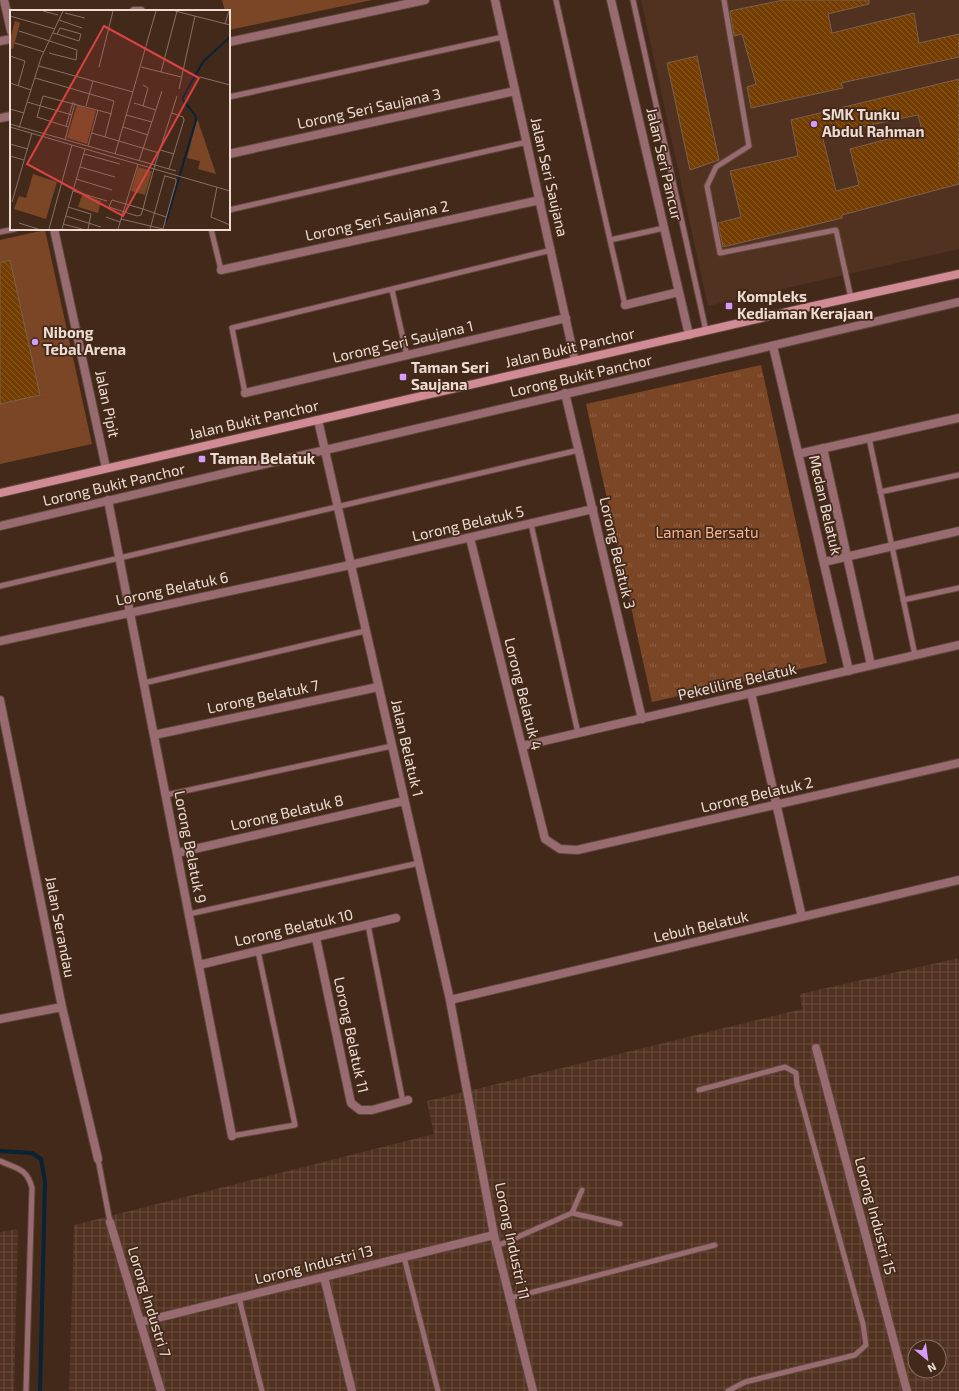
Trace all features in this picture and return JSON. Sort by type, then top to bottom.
[{"type":"main road","name":"Jalan Bukit Panchor","points":[[0,493],[959,274]]},
{"type":"street","points":[[4,0],[10,27]]},
{"type":"street","points":[[230,42],[423,0]]},
{"type":"street","name":"Jalan Seri Saujana","points":[[495,0],[552,250],[575,361]]},
{"type":"street","name":"Jalan Seri Pancur","points":[[611,0],[689,335]]},
{"type":"street","points":[[0,41],[10,39]]},
{"type":"street","name":"Lorong Seri Saujana 3","points":[[230,154],[515,91]]},
{"type":"street","points":[[0,118],[10,116]]},
{"type":"street","name":"Lorong Seri Saujana 2","points":[[221,270],[540,200]]},
{"type":"street","name":"Jalan Pipit","points":[[54,230],[106,468]]},
{"type":"street","points":[[625,305],[679,292]]},
{"type":"street","name":"Lorong Bukit Panchor","points":[[0,526],[959,302]]},
{"type":"street","name":"Lorong Seri Saujana 1","points":[[245,393],[566,318]]},
{"type":"street","name":"Medan Belatuk","points":[[773,346],[849,670]]},
{"type":"street","name":"Lorong Belatuk 3","points":[[566,394],[642,719]]},
{"type":"street","points":[[798,454],[959,418]]},
{"type":"street","name":"Jalan Belatuk 1","points":[[318,420],[450,1000],[466,1082]]},
{"type":"street","name":"Medan Belatuk","points":[[823,448],[871,665]]},
{"type":"street","name":"Lorong Belatuk 9","points":[[108,500],[232,1136]]},
{"type":"street","name":"Lorong Belatuk 5","points":[[350,565],[593,509]]},
{"type":"street","points":[[824,562],[959,531]]},
{"type":"street","name":"Lorong Belatuk 4","points":[[470,538],[545,839],[560,849]]},
{"type":"street","name":"Lorong Belatuk 6","points":[[0,641],[350,565]]},
{"type":"street","name":"Pekeliling Belatuk","points":[[522,746],[959,645]]},
{"type":"street","name":"Lorong Belatuk 7","points":[[154,735],[378,687]]},
{"type":"street","points":[[751,693],[802,917]]},
{"type":"street","name":"Jalan Serandau","points":[[0,700],[62,1007],[98,1159]]},
{"type":"street","name":"Lorong Belatuk 2","points":[[560,849],[578,850],[959,763]]},
{"type":"street","name":"Lorong Belatuk 8","points":[[177,853],[404,801]]},
{"type":"street","name":"Lebuh Belatuk","points":[[450,1000],[959,880]]},
{"type":"street","name":"Lorong Belatuk 10","points":[[199,965],[396,918]]},
{"type":"street","name":"Lorong Belatuk 11","points":[[316,938],[351,1103],[360,1110],[372,1110],[406,1101]]},
{"type":"street","points":[[0,1019],[62,1007]]},
{"type":"street","name":"Lorong Industri 15","points":[[816,1048],[907,1391]]},
{"type":"street","name":"Lorong Industri 11","points":[[466,1082],[494,1235],[533,1391]]},
{"type":"street","name":"Lorong Industri 7","points":[[110,1222],[161,1391]]},
{"type":"street","name":"Lorong Industri 13","points":[[141,1322],[494,1235]]},
{"type":"street","points":[[324,1277],[352,1391]]},
{"type":"lane","points":[[556,0],[625,305]]},
{"type":"lane","points":[[633,0],[706,331]]},
{"type":"lane","points":[[724,0],[749,146],[716,168],[707,186],[720,253],[836,230],[851,298]]},
{"type":"lane","points":[[230,97],[503,37]]},
{"type":"lane","points":[[230,210],[527,142]]},
{"type":"lane","points":[[610,240],[664,228]]},
{"type":"lane","points":[[0,232],[10,230]]},
{"type":"lane","points":[[211,230],[221,270]]},
{"type":"lane","points":[[245,393],[232,328],[552,250]]},
{"type":"lane","points":[[392,290],[407,356]]},
{"type":"lane","points":[[869,438],[915,655]]},
{"type":"lane","points":[[0,586],[579,450]]},
{"type":"lane","points":[[880,492],[959,475]]},
{"type":"lane","points":[[531,524],[578,733]]},
{"type":"lane","points":[[903,600],[959,588]]},
{"type":"lane","points":[[144,684],[365,631]]},
{"type":"lane","points":[[166,795],[392,746]]},
{"type":"lane","points":[[189,914],[418,863]]},
{"type":"lane","points":[[368,925],[406,1101]]},
{"type":"lane","name":"Lorong Belatuk 9","points":[[232,1136],[295,1125],[258,951]]},
{"type":"lane","points":[[699,1090],[785,1067],[796,1073],[799,1092],[863,1324],[866,1345],[855,1355],[745,1382],[728,1391]]},
{"type":"lane","points":[[98,1159],[110,1222]]},
{"type":"lane","points":[[0,1161],[24,1172],[29,1178],[32,1188],[26,1391]]},
{"type":"lane","points":[[572,1213],[582,1190]]},
{"type":"lane","points":[[497,1246],[572,1213],[620,1224]]},
{"type":"lane","points":[[510,1298],[715,1245]]},
{"type":"lane","points":[[404,1257],[438,1391]]},
{"type":"lane","points":[[239,1298],[262,1391]]},
{"type":"shaded area","name":"SMK Tunku Abdul Rahman","points":[[641,0],[959,0],[959,249],[708,306]]},
{"type":"shaded area","points":[[959,958],[959,1391],[69,1391],[74,1225],[434,1134],[427,1101],[802,1009],[800,994]]},
{"type":"shaded area","points":[[18,1229],[14,1391],[0,1391],[0,1232]]},
{"type":"green space","points":[[222,0],[372,0],[230,30],[230,10],[225,10]]},
{"type":"green space","name":"Nibong Tebal Arena","points":[[45,230],[92,444],[0,464],[0,240]]},
{"type":"green space","name":"Laman Bersatu","points":[[761,365],[827,663],[652,702],[586,404]]},
{"type":"building","points":[[783,0],[869,0],[869,4],[828,14],[832,33],[914,13],[919,43],[959,34],[959,57],[841,83],[843,88],[751,108],[747,87],[756,84],[742,34],[734,36],[730,11]]},
{"type":"building","points":[[697,56],[719,160],[690,170],[667,63]]},
{"type":"building","points":[[959,79],[959,184],[842,215],[842,218],[723,247],[718,223],[741,217],[730,171],[798,156],[791,120]],"holes":[[[918,115],[922,130],[850,149],[859,185],[836,191],[822,135]]]},
{"type":"building","points":[[10,260],[40,395],[0,404],[0,263]]},
{"type":"waterway","points":[[0,1151],[32,1153],[41,1159],[45,1182],[40,1391]]},
{"type":"place","name":"SMK Tunku Abdul Rahman","points":[[814,124]]},
{"type":"place","name":"Kompleks Kediaman Kerajaan","points":[[729,306]]},
{"type":"place","name":"Nibong Tebal Arena","points":[[35,342]]},
{"type":"place","name":"Taman Seri Saujana","points":[[403,377]]},
{"type":"place","name":"Taman Belatuk","points":[[202,459]]}]
